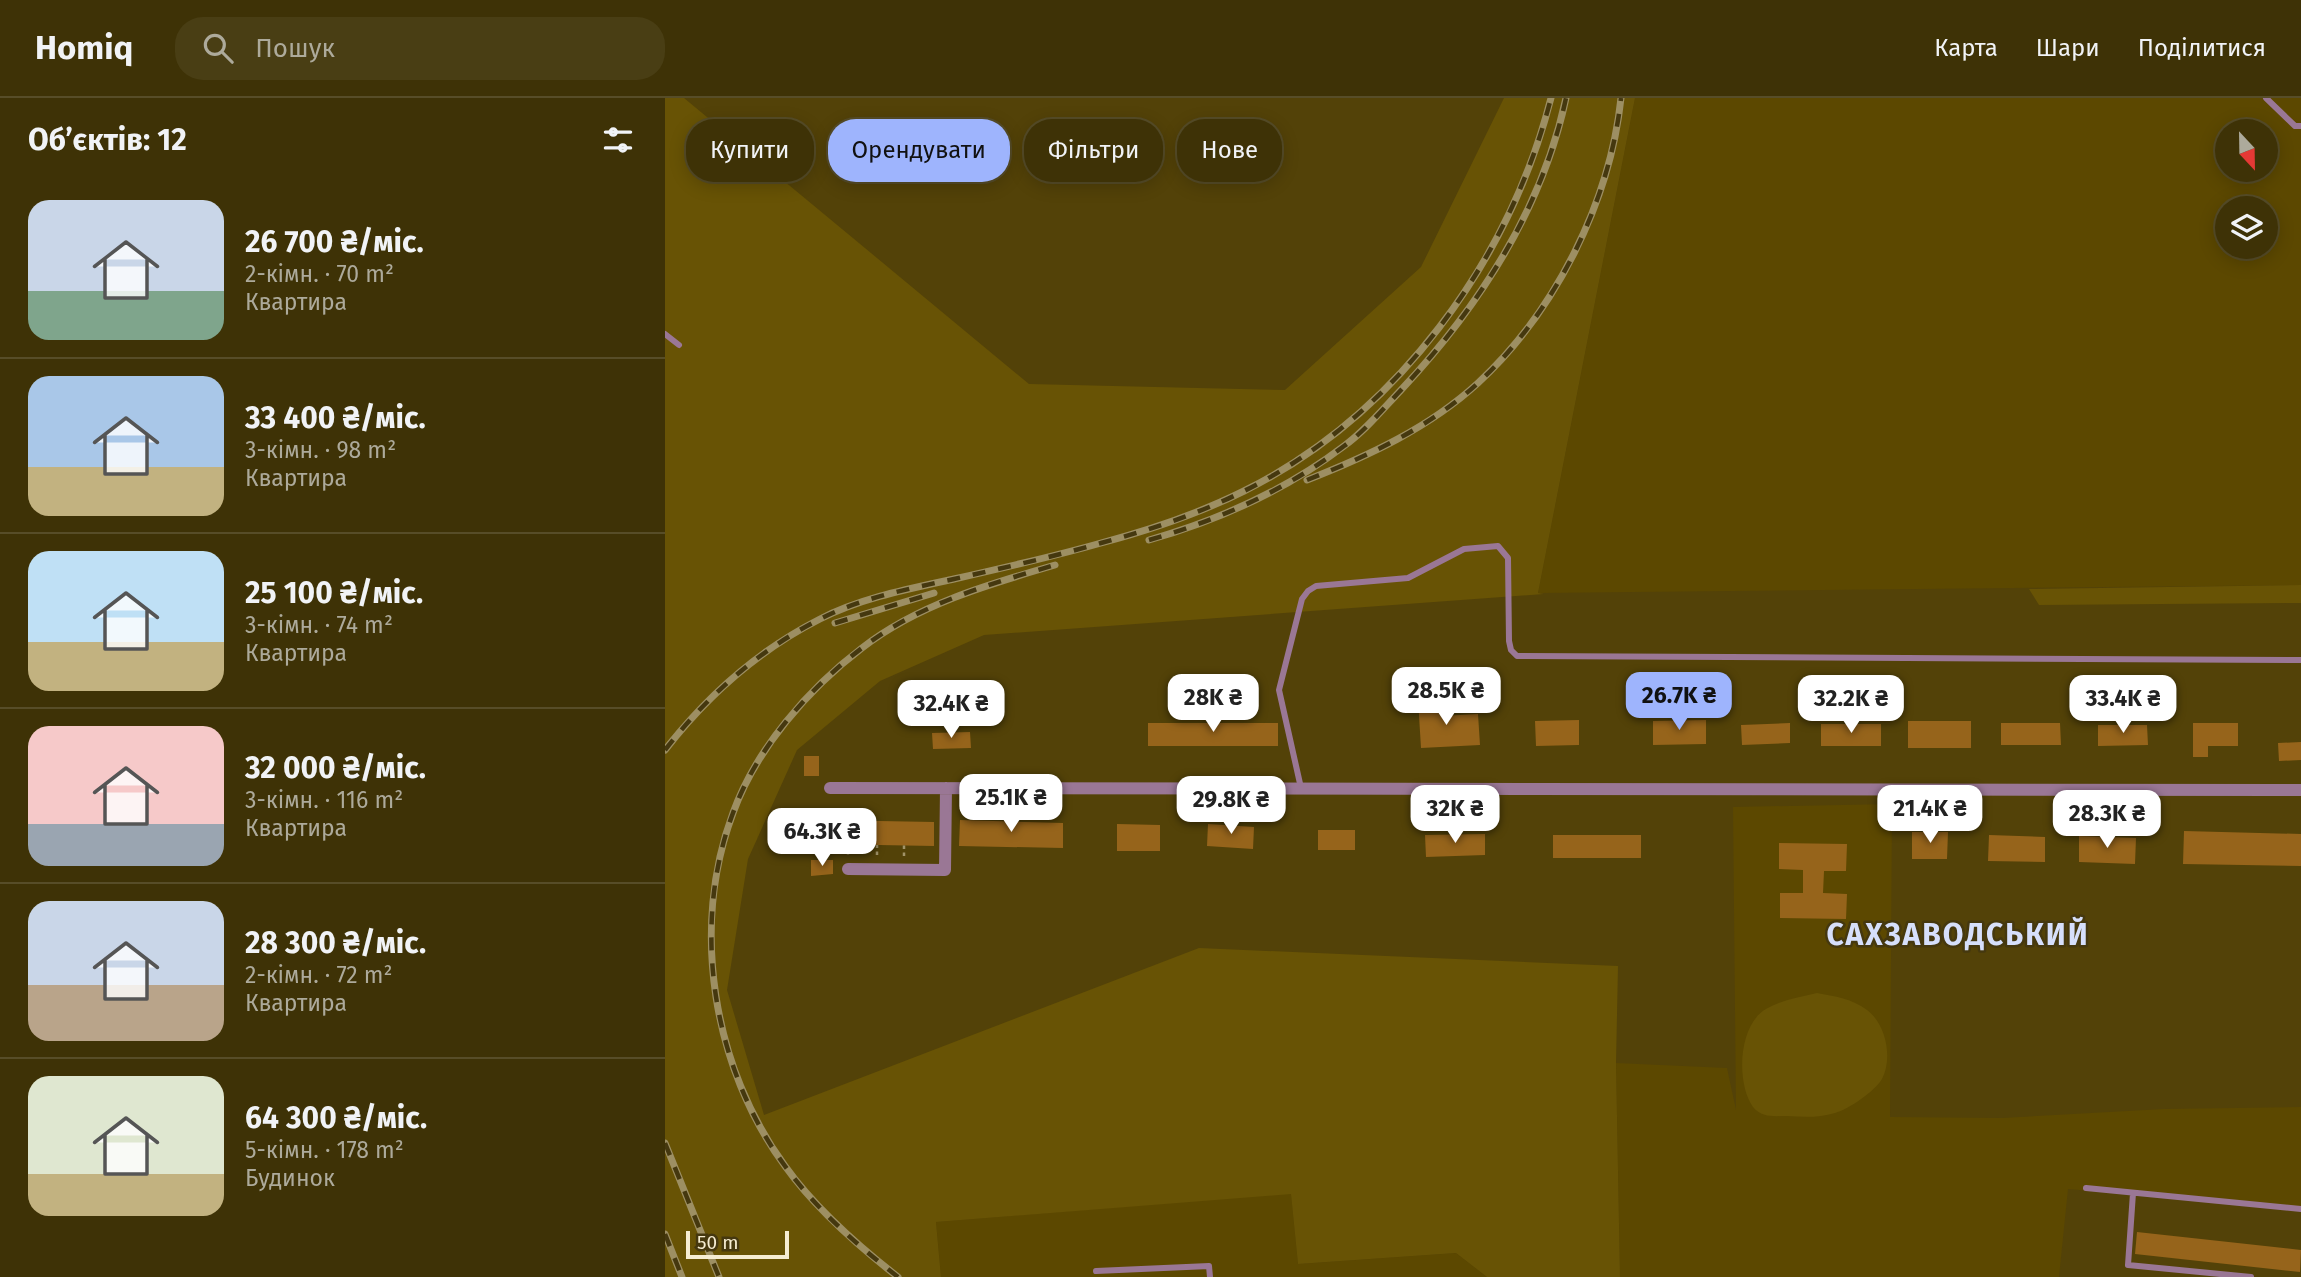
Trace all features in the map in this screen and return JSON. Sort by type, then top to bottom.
[{"type":"street","points":[[848,869],[945,870],[946,788]]},
{"type":"street","points":[[830,789],[2301,790]]},
{"type":"lane","points":[[2266,98],[2295,126],[2301,126]]},
{"type":"lane","points":[[665,334],[679,345]]},
{"type":"lane","points":[[1301,788],[1279,690],[1302,599],[1316,586],[1408,578],[1464,549],[1498,547],[1505,551],[1508,558],[1509,641],[1511,650],[1517,656],[2301,660]]},
{"type":"lane","points":[[2086,1188],[2301,1209]]},
{"type":"lane","points":[[2133,1193],[2128,1265],[2251,1277]]},
{"type":"lane","points":[[1096,1271],[1209,1266],[1210,1277]]},
{"type":"shaded area","points":[[665,98],[684,98],[709,119],[686,119],[686,182],[785,182],[1029,384],[1285,390],[1421,267],[1504,98],[1635,98],[1538,593],[1544,594],[984,635],[880,681],[797,750],[748,859],[727,990],[764,1115],[1199,948],[1618,966],[1616,1063],[1620,1277],[1487,1277],[1456,1253],[1298,1264],[1291,1194],[936,1222],[941,1277],[665,1277]]},
{"type":"shaded area","points":[[1635,98],[2301,98],[2301,585],[1538,593]]},
{"type":"shaded area","points":[[2301,585],[2301,603],[2039,605],[2029,589]]},
{"type":"shaded area","points":[[1892,804],[1890,1117],[2002,1118],[2164,1109],[2301,1107],[2301,1209],[2068,1189],[2059,1277],[1620,1277],[1616,1063],[1727,1068],[1736,1110],[1733,807]]},
{"type":"shaded area","points":[[1817,993],[1850,1001],[1862,1006],[1874,1016],[1886,1042],[1887,1061],[1882,1079],[1861,1099],[1835,1113],[1805,1117],[1764,1115],[1753,1107],[1744,1084],[1743,1055],[1750,1028],[1766,1009]]},
{"type":"shaded area","points":[[1291,1193],[1298,1264],[1456,1253],[1487,1277],[941,1277],[936,1222]]},
{"type":"building","points":[[1441,698],[1442,716],[1478,714],[1480,745],[1421,748],[1418,699]]},
{"type":"building","points":[[1579,720],[1579,745],[1536,746],[1535,721]]},
{"type":"building","points":[[1706,720],[1706,744],[1653,745],[1653,721]]},
{"type":"building","points":[[1908,721],[1971,721],[1971,748],[1908,748]]},
{"type":"building","points":[[1148,723],[1278,723],[1278,746],[1148,746]]},
{"type":"building","points":[[1790,723],[1790,743],[1742,745],[1741,725]]},
{"type":"building","points":[[2001,723],[2060,723],[2061,745],[2001,745]]},
{"type":"building","points":[[2193,723],[2238,723],[2238,746],[2208,746],[2208,757],[2193,757]]},
{"type":"building","points":[[1821,724],[1881,724],[1881,746],[1821,746]]},
{"type":"building","points":[[2098,725],[2147,725],[2148,745],[2098,746]]},
{"type":"building","points":[[970,732],[971,748],[933,749],[932,733]]},
{"type":"building","points":[[2301,742],[2301,760],[2279,761],[2278,743]]},
{"type":"building","points":[[804,756],[819,756],[819,776],[804,776]]},
{"type":"building","points":[[823,820],[934,822],[934,846],[823,844]]},
{"type":"building","points":[[960,820],[1063,823],[1063,848],[959,846]]},
{"type":"building","points":[[1117,824],[1160,825],[1160,851],[1117,851]]},
{"type":"building","points":[[1208,824],[1254,827],[1253,849],[1207,846]]},
{"type":"building","points":[[1318,830],[1355,830],[1355,850],[1318,850]]},
{"type":"building","points":[[2184,831],[2301,834],[2301,866],[2183,864]]},
{"type":"building","points":[[1912,832],[1948,832],[1947,859],[1912,859]]},
{"type":"building","points":[[1485,834],[1485,855],[1426,857],[1425,835]]},
{"type":"building","points":[[1553,835],[1641,835],[1641,858],[1553,858]]},
{"type":"building","points":[[1989,835],[2045,837],[2045,862],[1988,861]]},
{"type":"building","points":[[2079,836],[2136,838],[2135,864],[2079,862]]},
{"type":"building","points":[[1779,843],[1847,844],[1846,871],[1824,871],[1823,893],[1847,894],[1846,919],[1780,918],[1780,893],[1803,893],[1803,870],[1779,869]]},
{"type":"building","points":[[811,860],[833,860],[833,874],[811,876]]},
{"type":"building","points":[[2137,1232],[2301,1250],[2300,1272],[2135,1254]]},
{"type":"railway","points":[[665,750],[698,711],[735,676],[776,645],[820,619],[885,595],[1046,558],[1156,527],[1191,514],[1244,491],[1299,459],[1351,421],[1397,376],[1439,328],[1476,274],[1507,218],[1532,159],[1551,98]]},
{"type":"railway","points":[[1149,540],[1201,523],[1275,490],[1322,462],[1374,420],[1456,326],[1503,255],[1524,218],[1541,179],[1566,98]]},
{"type":"railway","points":[[1307,480],[1375,451],[1439,414],[1478,383],[1506,355],[1554,289],[1574,253],[1605,176],[1621,98]]},
{"type":"railway","points":[[898,1277],[837,1225],[797,1182],[760,1127],[740,1086],[726,1042],[716,996],[712,949],[713,903],[720,857],[733,813],[755,766],[786,722],[842,664],[883,633],[930,608],[979,588],[1055,565]]},
{"type":"railway","points":[[835,623],[934,593]]},
{"type":"railway","points":[[665,1143],[719,1277]]},
{"type":"railway","points":[[665,1234],[682,1277]]},
{"type":"district","name":"САХЗАВОДСЬКИЙ","points":[[1958,935]]}]
